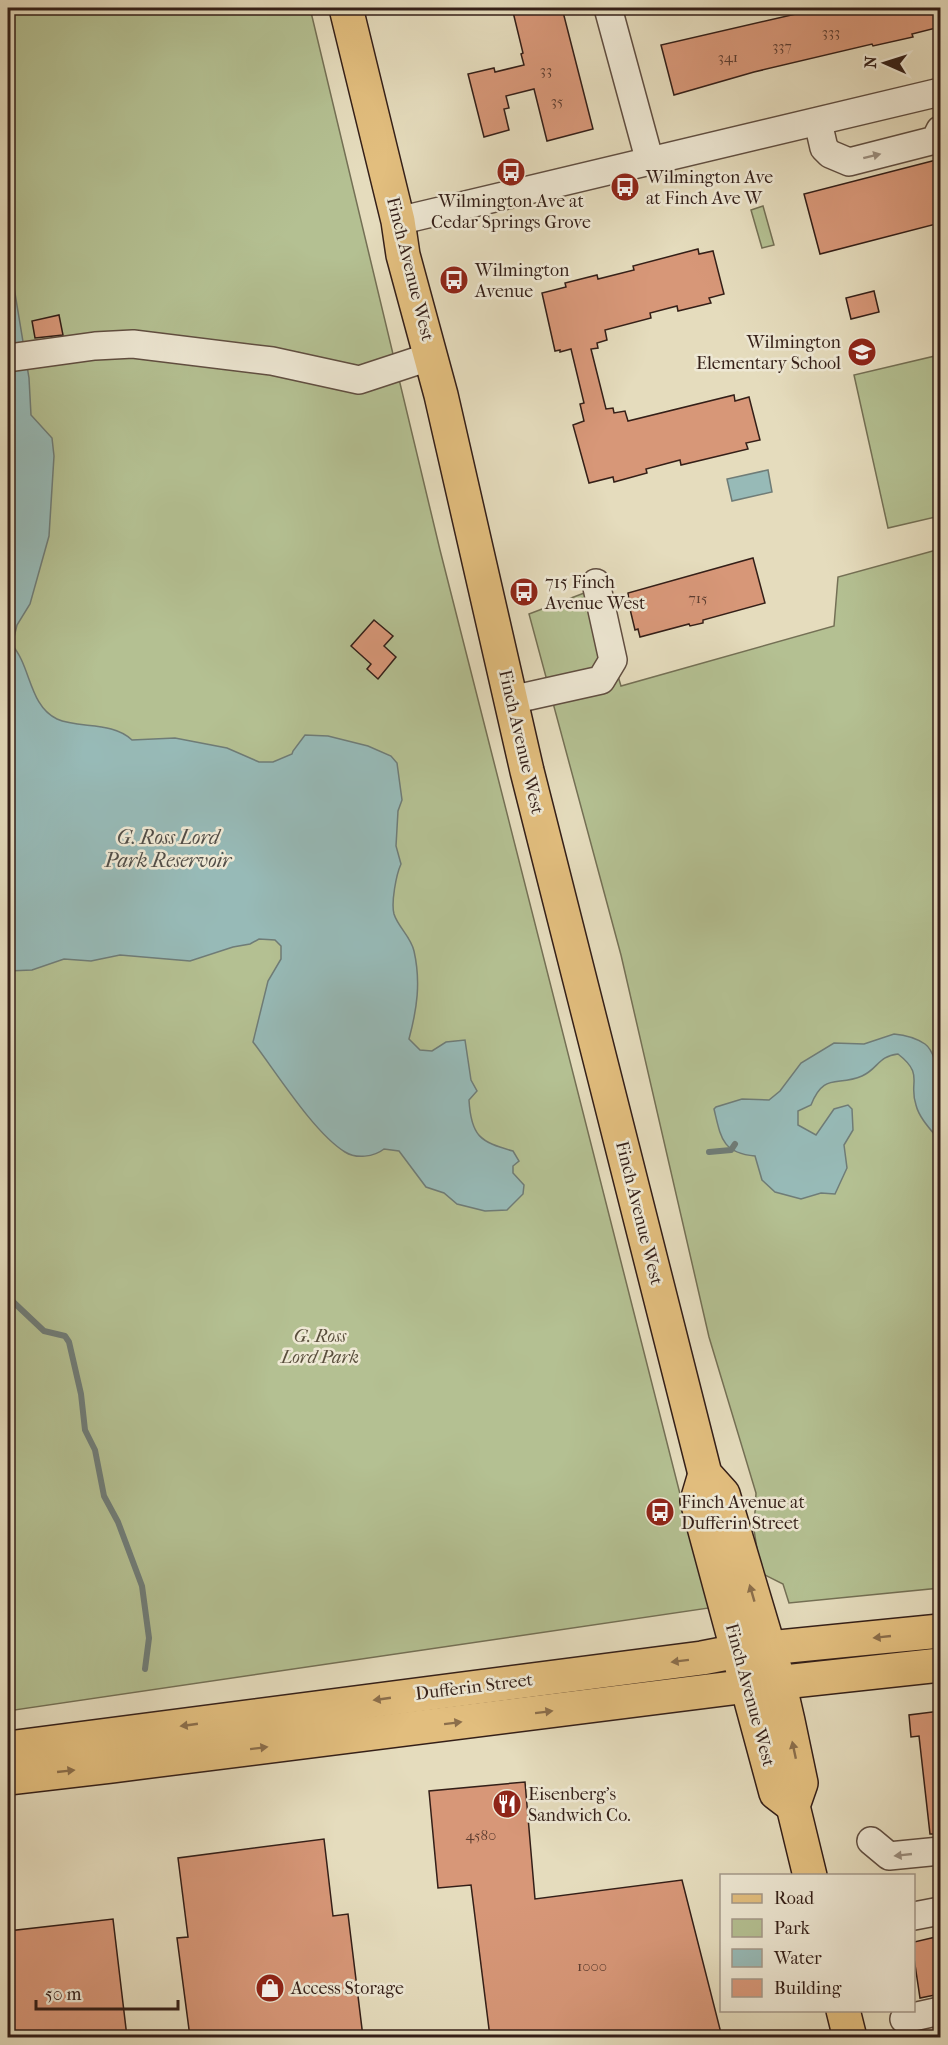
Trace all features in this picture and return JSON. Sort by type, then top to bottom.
[{"type":"main road","name":"Finch Avenue West","points":[[346,8],[398,221],[403,255],[432,356],[530,782],[705,1474],[697,1501],[753,1650],[763,1684],[776,1793],[793,1806],[810,1874]]},
{"type":"main road","name":"Dufferin Street","points":[[8,1748],[753,1650],[940,1630]]},
{"type":"main road","name":"Dufferin Street","points":[[8,1778],[763,1684],[940,1665]]},
{"type":"main road","points":[[844,2012],[850,2037]]},
{"type":"street","points":[[608,8],[650,162]]},
{"type":"street","points":[[398,221],[940,92]]},
{"type":"street","points":[[818,122],[824,148],[831,154],[849,162],[934,140],[940,130]]},
{"type":"street","points":[[18,357],[95,346],[133,344],[272,361],[359,380],[432,356]]},
{"type":"street","points":[[511,700],[601,680],[613,660],[596,583]]},
{"type":"street","points":[[871,1841],[890,1856],[940,1851]]},
{"type":"street","points":[[915,1916],[940,1911]]},
{"type":"street","points":[[905,2022],[940,2011]]},
{"type":"green space","name":"G. Ross Lord Park","points":[[8,8],[310,8],[440,550],[709,1608],[8,1711]]},
{"type":"green space","points":[[763,206],[774,245],[762,248],[751,210]]},
{"type":"green space","points":[[935,356],[940,380],[940,516],[888,528],[854,375]]},
{"type":"green space","points":[[940,549],[940,1588],[789,1603],[783,1584],[761,1573],[754,1530],[756,1493],[709,1337],[621,955],[529,614],[592,590],[621,686],[834,626],[838,577]]},
{"type":"water","name":"G. Ross Lord Park Reservoir","points":[[8,251],[29,378],[31,415],[52,438],[54,456],[49,536],[30,604],[17,625],[12,645],[23,664],[35,695],[48,713],[66,722],[115,730],[132,740],[175,738],[227,748],[259,762],[273,762],[292,754],[305,735],[328,736],[368,746],[391,756],[397,763],[402,800],[398,811],[396,846],[401,864],[394,889],[393,909],[396,919],[412,946],[418,985],[409,1039],[420,1050],[432,1051],[446,1042],[465,1040],[471,1080],[477,1091],[469,1100],[475,1130],[479,1136],[492,1144],[513,1151],[519,1161],[513,1166],[513,1173],[524,1185],[523,1194],[507,1210],[485,1211],[457,1204],[444,1193],[426,1187],[399,1151],[384,1149],[365,1156],[349,1154],[333,1143],[308,1117],[253,1042],[268,981],[281,959],[281,946],[275,940],[259,939],[250,944],[190,961],[120,955],[91,961],[64,959],[32,970],[8,971]]},
{"type":"water","points":[[768,470],[772,492],[732,501],[727,479]]},
{"type":"water","points":[[894,1034],[918,1040],[931,1051],[940,1090],[940,1141],[920,1115],[914,1097],[913,1073],[906,1061],[898,1054],[886,1057],[862,1076],[826,1084],[811,1105],[798,1111],[798,1125],[816,1135],[834,1109],[848,1105],[852,1109],[853,1130],[844,1145],[847,1168],[835,1194],[821,1193],[801,1199],[775,1192],[762,1180],[755,1156],[729,1147],[721,1136],[714,1109],[716,1107],[742,1099],[769,1100],[780,1091],[801,1063],[834,1043],[864,1044]]},
{"type":"building","points":[[531,8],[562,8],[593,129],[547,141],[534,89],[506,96],[509,108],[504,109],[509,130],[484,137],[468,74],[494,68],[495,72],[524,65],[513,12]]},
{"type":"building","points":[[822,8],[940,8],[940,27],[912,34],[913,37],[873,46],[872,44],[754,72],[674,95],[661,45]]},
{"type":"building","points":[[940,159],[940,223],[820,254],[804,194]]},
{"type":"building","points":[[698,249],[699,254],[713,251],[724,294],[709,298],[711,303],[678,311],[677,306],[650,313],[651,318],[605,330],[607,340],[597,343],[598,348],[591,349],[606,409],[613,408],[614,413],[625,411],[628,421],[734,395],[735,401],[749,397],[760,440],[746,443],[748,449],[681,465],[680,460],[646,469],[647,473],[614,482],[613,477],[589,483],[573,425],[584,421],[580,404],[584,403],[571,349],[555,351],[542,293],[566,287],[565,283],[597,275],[598,279],[634,270],[633,266]]},
{"type":"building","points":[[874,291],[879,312],[851,319],[846,298]]},
{"type":"building","points":[[59,315],[63,335],[35,338],[32,321]]},
{"type":"building","points":[[753,558],[765,603],[703,620],[703,623],[690,626],[689,624],[640,637],[638,629],[635,630],[628,593]]},
{"type":"building","points":[[374,620],[393,636],[384,646],[396,657],[378,679],[367,669],[371,664],[351,646]]},
{"type":"building","points":[[940,1711],[940,1834],[930,1834],[919,1736],[911,1737],[909,1715]]},
{"type":"building","points":[[525,1782],[535,1899],[682,1880],[722,2037],[490,2037],[471,1885],[438,1888],[429,1791]]},
{"type":"building","name":"Access Storage","points":[[324,1839],[333,1916],[348,1914],[363,2037],[190,2037],[177,1938],[188,1937],[178,1858]]},
{"type":"building","points":[[113,1919],[127,2037],[8,2037],[8,1931]]},
{"type":"building","points":[[940,1936],[940,1994],[920,1998],[915,1965],[915,1942]]},
{"type":"waterway","points":[[709,1152],[731,1150],[735,1144]]},
{"type":"waterway","points":[[8,1297],[44,1331],[65,1336],[69,1342],[81,1394],[85,1430],[95,1450],[104,1496],[118,1522],[142,1586],[149,1638],[145,1669]]},
{"type":"place","name":"Wilmington Ave at Cedar Springs Grove","points":[[511,172]]},
{"type":"place","name":"Wilmington Ave at Finch Ave W","points":[[625,187]]},
{"type":"place","name":"Wilmington Avenue","points":[[454,280]]},
{"type":"place","name":"Wilmington Elementary School","points":[[862,352]]},
{"type":"place","name":"715 Finch Avenue West","points":[[524,592]]},
{"type":"place","name":"Finch Avenue at Dufferin Street","points":[[660,1512]]},
{"type":"place","name":"Eisenberg’s Sandwich Co.","points":[[507,1804]]},
{"type":"place","name":"Access Storage","points":[[270,1988]]}]
